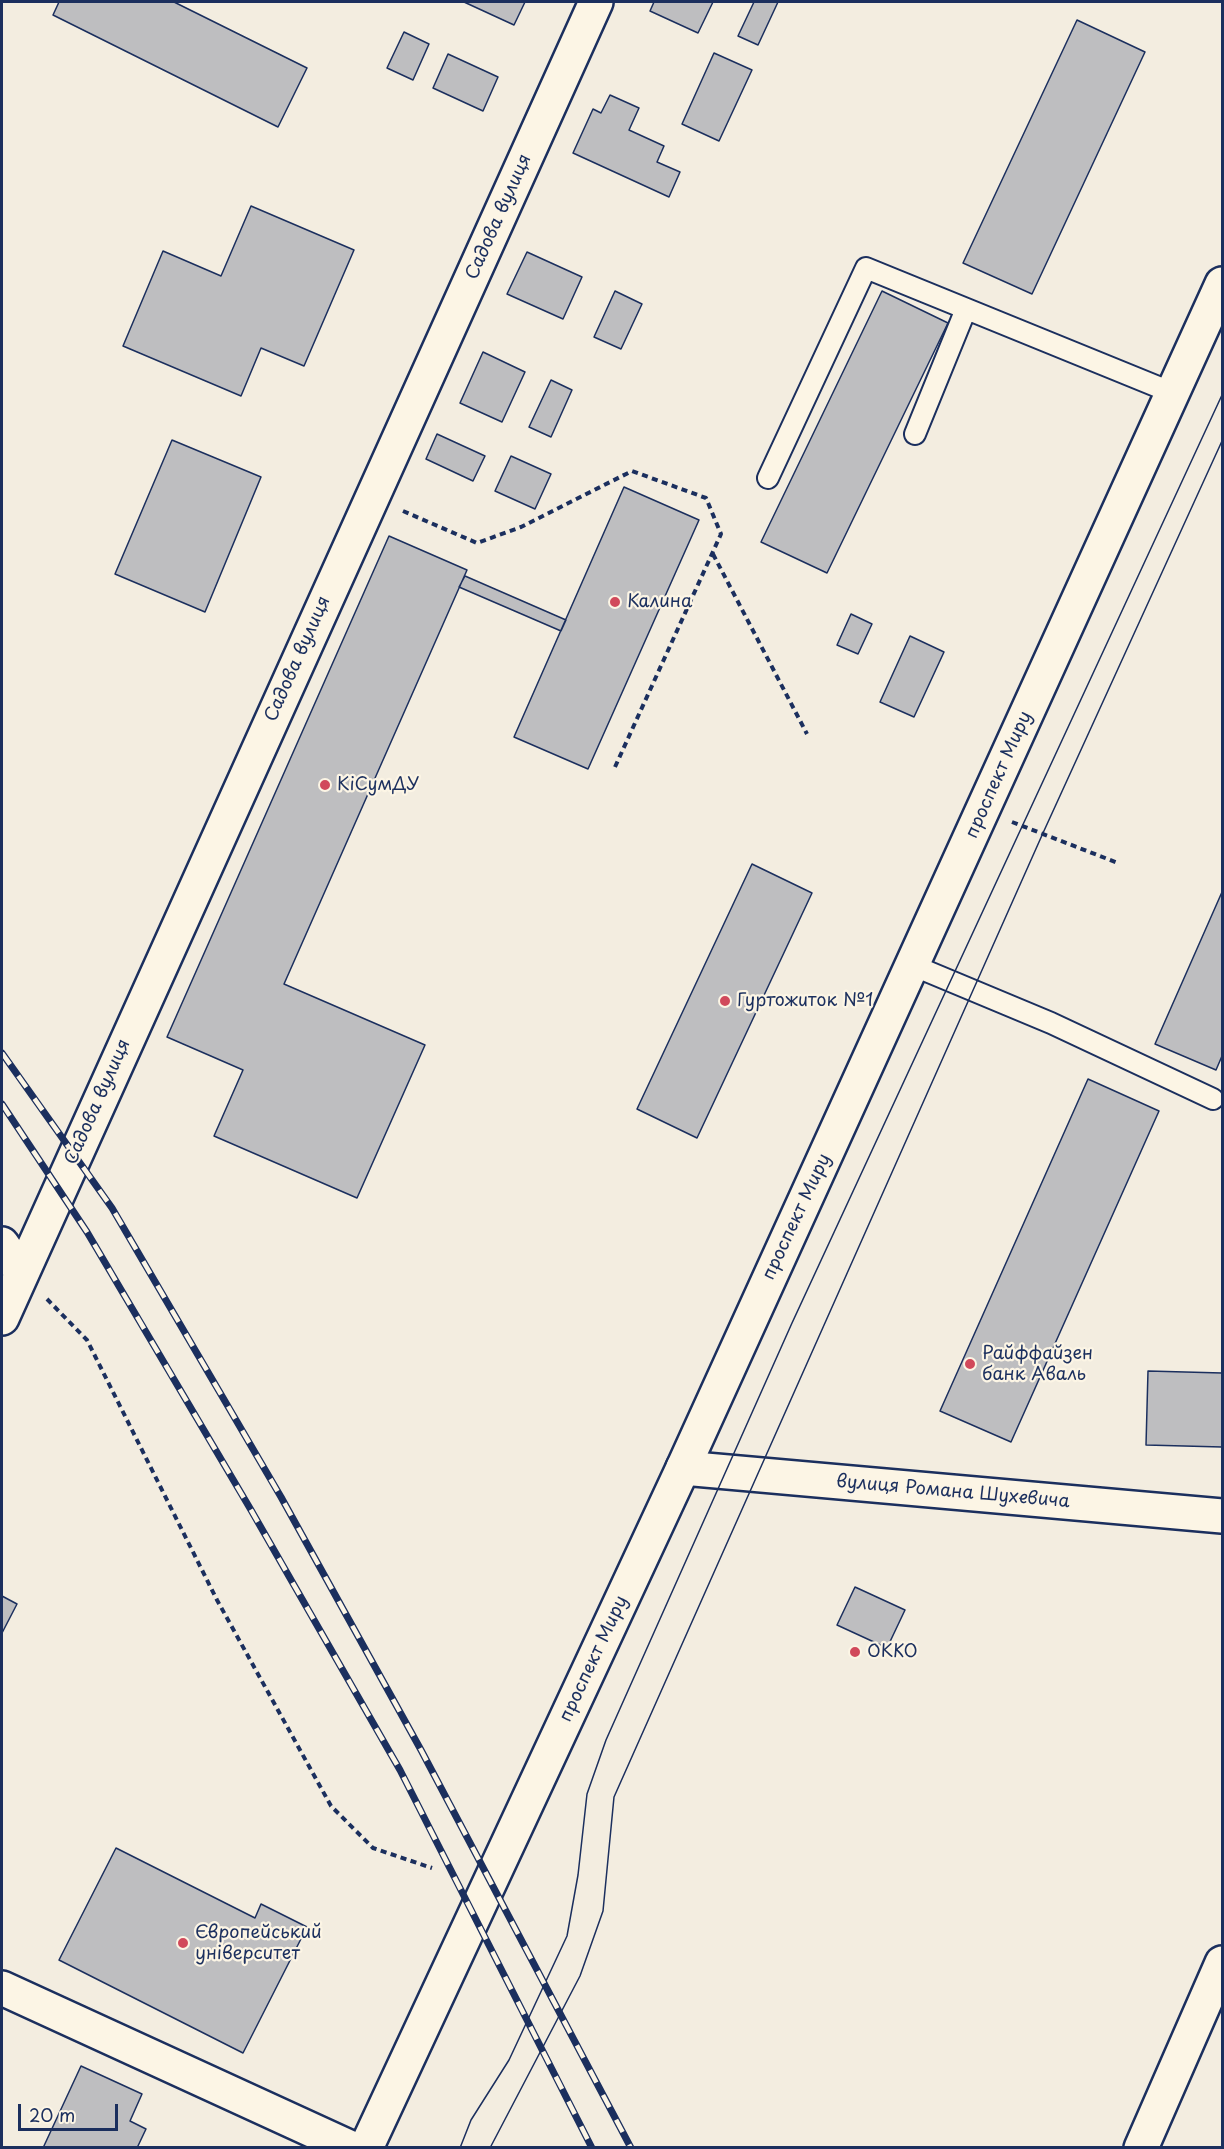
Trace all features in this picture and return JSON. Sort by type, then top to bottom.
[{"type":"main road","name":"Садова вулиця","points":[[2,1318],[596,2]]},
{"type":"main road","name":"проспект Миру","points":[[366,2148],[683,1468],[1222,284]]},
{"type":"main road","points":[[2,1244],[22,1273]]},
{"type":"main road","name":"вулиця Романа Шухевича","points":[[683,1468],[1222,1516]]},
{"type":"main road","points":[[1141,2148],[1222,1964]]},
{"type":"main road","points":[[2,1988],[351,2148]]},
{"type":"lane","points":[[768,478],[866,268],[1173,393]]},
{"type":"lane","points":[[915,434],[966,309]]},
{"type":"lane","points":[[912,965],[1051,1023],[1213,1099]]},
{"type":"path","points":[[372,497],[477,543],[521,527],[632,471],[706,498],[721,534],[615,767]]},
{"type":"path","points":[[712,553],[807,734]]},
{"type":"path","points":[[1006,819],[1118,863]]},
{"type":"path","points":[[22,1273],[87,1340],[217,1600],[331,1806],[373,1848],[432,1868]]},
{"type":"building","points":[[59,2],[174,2],[307,68],[278,127],[53,15]]},
{"type":"building","points":[[464,2],[525,2],[514,25]]},
{"type":"building","points":[[654,2],[713,2],[698,33],[650,11]]},
{"type":"building","points":[[754,2],[778,2],[758,45],[738,36]]},
{"type":"building","points":[[1077,20],[1145,52],[1032,294],[963,263]]},
{"type":"building","points":[[404,32],[429,44],[413,80],[387,68]]},
{"type":"building","points":[[714,53],[752,70],[719,141],[682,124]]},
{"type":"building","points":[[448,54],[498,77],[483,111],[433,88]]},
{"type":"building","points":[[610,95],[639,108],[629,130],[664,146],[657,162],[680,172],[669,197],[573,153],[593,109],[601,113]]},
{"type":"building","points":[[251,206],[354,250],[304,366],[261,348],[241,396],[123,346],[163,251],[221,276]]},
{"type":"building","points":[[527,252],[582,277],[563,319],[507,294]]},
{"type":"building","points":[[615,291],[642,304],[621,349],[594,337]]},
{"type":"building","points":[[882,291],[948,323],[827,573],[761,542]]},
{"type":"building","points":[[483,352],[525,372],[502,422],[460,403]]},
{"type":"building","points":[[551,380],[572,390],[551,437],[529,427]]},
{"type":"building","points":[[437,434],[485,456],[473,481],[426,459]]},
{"type":"building","points":[[172,440],[261,477],[205,612],[115,574]]},
{"type":"building","points":[[511,456],[551,474],[535,509],[495,491]]},
{"type":"building","points":[[624,487],[699,520],[588,769],[514,737]]},
{"type":"building","name":"КіСумДУ","points":[[389,536],[467,570],[284,984],[425,1045],[357,1198],[214,1136],[243,1070],[167,1037]]},
{"type":"building","points":[[465,576],[566,620],[561,631],[459,587]]},
{"type":"building","points":[[851,614],[872,624],[858,654],[837,645]]},
{"type":"building","points":[[910,636],[944,652],[914,717],[880,702]]},
{"type":"building","name":"Гуртожиток №1","points":[[752,864],[812,893],[697,1138],[637,1109]]},
{"type":"building","points":[[1222,892],[1222,1056],[1216,1070],[1155,1044]]},
{"type":"building","points":[[1088,1079],[1159,1111],[1011,1442],[940,1411]]},
{"type":"building","points":[[1148,1371],[1222,1373],[1222,1447],[1146,1445]]},
{"type":"building","points":[[855,1587],[905,1610],[887,1648],[837,1625]]},
{"type":"building","points":[[2,1596],[17,1604],[2,1633]]},
{"type":"building","name":"Європейський університет","points":[[116,1848],[255,1918],[261,1904],[307,1927],[243,2053],[59,1960]]},
{"type":"building","points":[[81,2066],[142,2094],[130,2121],[146,2129],[137,2148],[43,2148]]},
{"type":"tram line","points":[[460,2148],[471,2120],[509,2060],[567,1936],[578,1875],[587,1794],[606,1740],[792,1323],[1222,395]]},
{"type":"tram line","points":[[490,2148],[580,1976],[603,1911],[614,1797],[1043,833],[1222,441]]},
{"type":"railway","points":[[2,1053],[112,1208],[281,1497],[421,1750],[631,2148]]},
{"type":"railway","points":[[2,1104],[87,1232],[251,1510],[400,1770],[592,2148]]},
{"type":"place","name":"Калина","points":[[615,602]]},
{"type":"place","name":"КіСумДУ","points":[[325,785]]},
{"type":"place","name":"Гуртожиток №1","points":[[725,1001]]},
{"type":"place","name":"Райффайзен банк Аваль","points":[[970,1364]]},
{"type":"place","name":"ОККО","points":[[855,1652]]},
{"type":"place","name":"Європейський університет","points":[[183,1943]]}]
